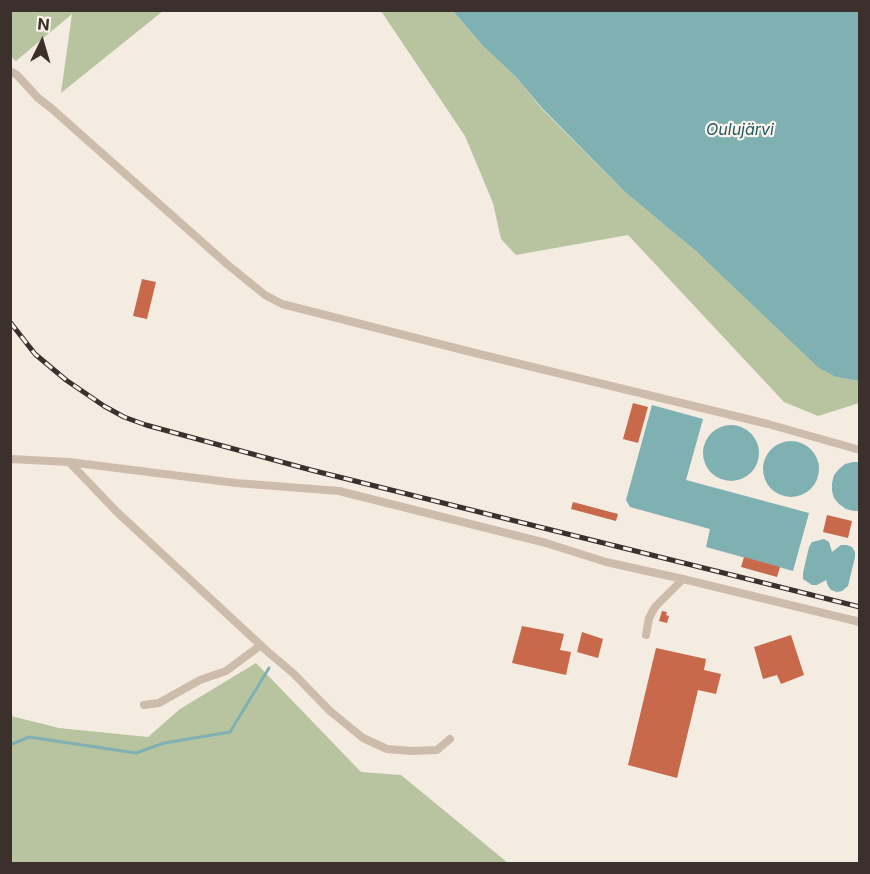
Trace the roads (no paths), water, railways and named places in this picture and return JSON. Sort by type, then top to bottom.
[{"type":"street","points":[[10,71],[228,265],[265,295],[282,304],[468,352],[768,424],[860,450]]},
{"type":"street","points":[[10,459],[69,462],[236,483],[339,490],[546,543],[606,562],[860,622]]},
{"type":"street","points":[[69,462],[117,512],[293,673],[330,711],[363,738],[387,749],[412,751],[437,750],[450,739]]},
{"type":"street","points":[[646,635],[649,618],[655,607],[683,579]]},
{"type":"street","points":[[144,705],[159,703],[200,680],[226,671],[261,645]]},
{"type":"water","name":"Oulujärvi","points":[[453,11],[859,11],[859,381],[836,377],[819,368],[697,252],[625,192],[542,108],[516,77],[483,46]]},
{"type":"water","points":[[652,405],[703,419],[686,480],[809,513],[793,571],[706,547],[710,529],[630,507],[626,500]]},
{"type":"water","points":[[731,425],[742,427],[751,433],[757,442],[759,453],[757,464],[751,473],[742,479],[731,481],[720,479],[711,473],[705,464],[703,453],[705,442],[711,433],[720,427]]},
{"type":"water","points":[[791,441],[802,443],[811,449],[817,458],[819,469],[817,480],[811,489],[802,495],[791,497],[780,495],[771,489],[765,480],[763,469],[765,458],[771,449],[780,443]]},
{"type":"water","points":[[859,462],[859,511],[846,509],[839,504],[832,491],[834,475],[845,464]]},
{"type":"water","points":[[824,539],[829,542],[832,552],[841,545],[847,545],[855,552],[848,586],[842,591],[831,590],[826,580],[812,585],[803,579],[809,547],[812,542]]},
{"type":"waterway","points":[[10,745],[29,737],[136,753],[164,743],[230,732],[269,668]]},
{"type":"railway","points":[[10,322],[35,354],[66,380],[104,406],[146,425],[311,470],[860,607]]}]
